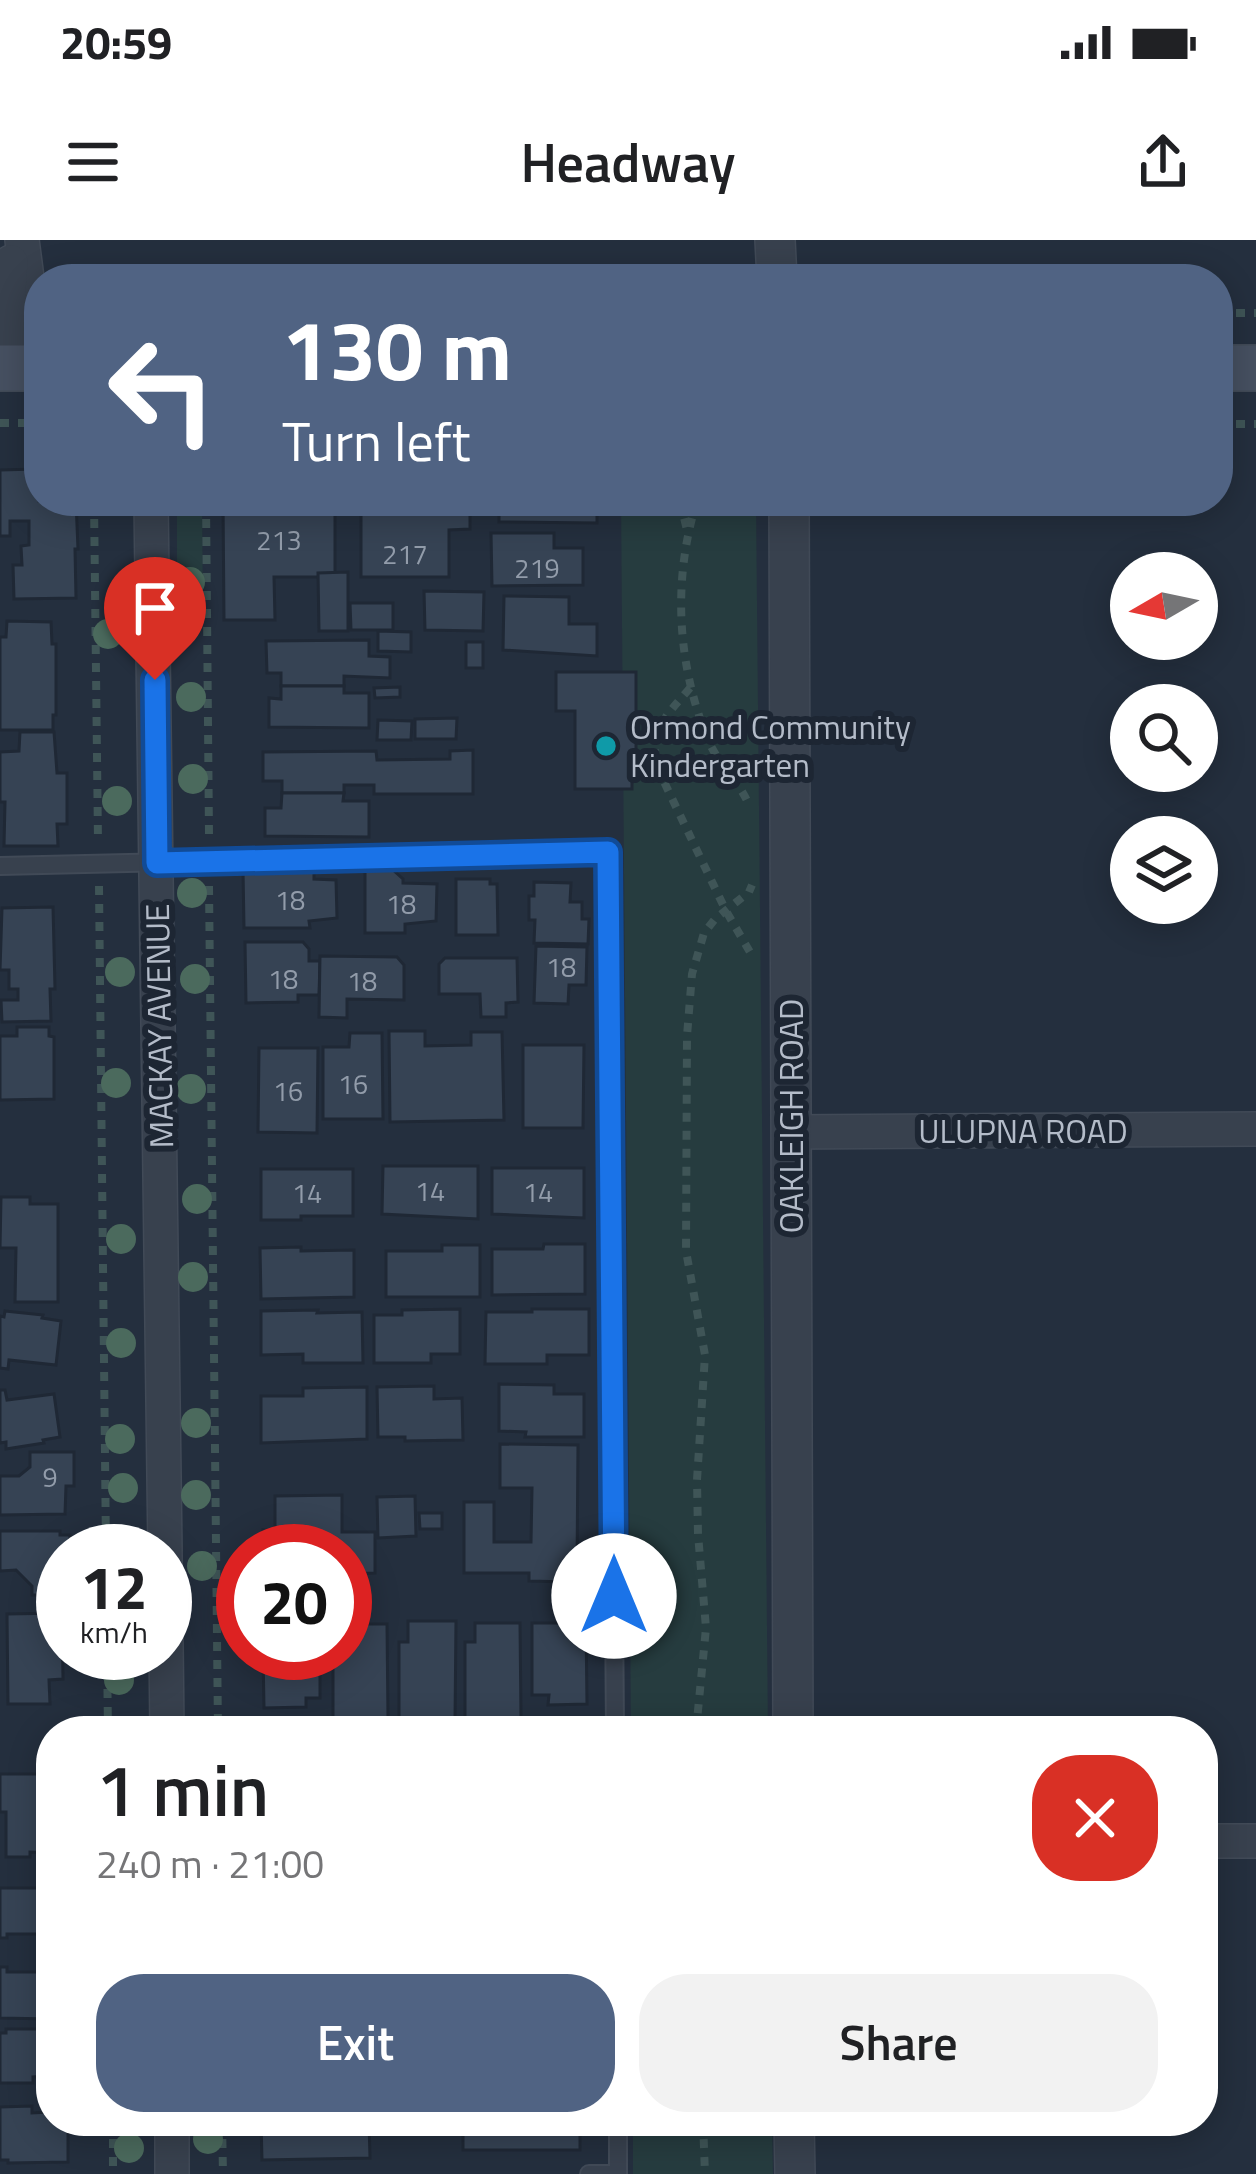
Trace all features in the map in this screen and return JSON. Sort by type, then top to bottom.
[{"type":"street","points":[[18,240],[19,368]]},
{"type":"street","name":"MACKAY AVENUE","points":[[152,516],[165,1524]]},
{"type":"street","name":"OAKLEIGH ROAD","points":[[789,516],[793,1716]]},
{"type":"street","name":"ULUPNA ROAD","points":[[790,1132],[1256,1129]]},
{"type":"street","name":"MACKAY AVENUE","points":[[166,1680],[167,1716]]},
{"type":"street","points":[[1218,1841],[1256,1841]]},
{"type":"street","points":[[172,2136],[172,2174]]},
{"type":"street","points":[[794,2136],[795,2174]]},
{"type":"lane","points":[[0,866],[608,852],[615,1716]]},
{"type":"lane","points":[[589,2174],[618,2174],[618,2136]]},
{"type":"path","points":[[94,516],[106,1524]]},
{"type":"path","points":[[206,516],[218,1716]]},
{"type":"path","points":[[684,516],[688,532]]},
{"type":"path","points":[[693,516],[682,566],[683,656],[710,744],[751,811]]},
{"type":"path","points":[[690,688],[657,727],[655,763],[726,911],[791,1020]]},
{"type":"path","points":[[697,1716],[706,1628],[697,1480],[705,1355],[686,1251],[687,1036],[692,974],[701,942],[716,919],[754,881]]},
{"type":"path","points":[[107,1680],[108,1716]]},
{"type":"path","points":[[112,2136],[113,2174]]},
{"type":"path","points":[[222,2136],[223,2174]]},
{"type":"path","points":[[704,2136],[705,2174]]},
{"type":"green space","points":[[177,516],[202,516],[203,609],[177,601]]},
{"type":"green space","points":[[621,516],[756,516],[768,1716],[631,1716]]},
{"type":"green space","points":[[633,2136],[772,2136],[773,2174],[633,2174]]},
{"type":"building","points":[[24,469],[24,516],[77,516],[76,598],[14,599],[13,565],[22,565],[21,546],[29,545],[29,521],[10,521],[10,536],[0,536],[0,470]]},
{"type":"building","points":[[223,516],[335,516],[335,577],[274,577],[275,620],[224,620]]},
{"type":"building","points":[[361,516],[470,516],[470,529],[449,530],[449,577],[361,577]]},
{"type":"building","points":[[499,516],[597,516],[597,523],[499,522]]},
{"type":"building","points":[[491,533],[554,533],[554,548],[583,548],[583,585],[492,586]]},
{"type":"building","points":[[348,572],[348,631],[319,631],[318,573]]},
{"type":"building","points":[[424,591],[484,592],[483,631],[425,630]]},
{"type":"building","points":[[504,596],[569,597],[569,624],[597,624],[597,656],[503,650]]},
{"type":"building","points":[[350,603],[393,603],[393,630],[351,630]]},
{"type":"building","points":[[7,621],[51,622],[52,644],[56,644],[53,730],[0,730],[0,637],[6,637]]},
{"type":"building","points":[[378,631],[411,632],[411,652],[378,651]]},
{"type":"building","points":[[369,640],[369,656],[390,657],[390,678],[344,676],[344,686],[281,686],[281,673],[267,673],[266,641]]},
{"type":"building","points":[[466,642],[483,642],[483,668],[466,668]]},
{"type":"building","name":"Ormond Community Kindergarten","points":[[556,672],[636,672],[636,781],[632,789],[575,789],[575,711],[556,711]]},
{"type":"building","points":[[281,686],[344,686],[344,693],[369,693],[369,728],[269,727],[269,698],[281,699]]},
{"type":"building","points":[[400,687],[400,697],[375,698],[374,688]]},
{"type":"building","points":[[457,718],[456,739],[415,739],[415,719]]},
{"type":"building","points":[[378,720],[412,721],[411,740],[377,740]]},
{"type":"building","points":[[20,732],[54,732],[57,773],[67,773],[67,824],[57,824],[58,846],[4,846],[0,752],[19,751]]},
{"type":"building","points":[[473,750],[473,794],[374,794],[374,785],[344,785],[344,793],[282,793],[282,781],[263,781],[263,752],[376,751],[377,760],[450,759],[450,751]]},
{"type":"building","points":[[282,793],[344,793],[343,801],[369,801],[369,837],[265,836],[265,808],[281,808]]},
{"type":"building","points":[[314,869],[314,879],[336,880],[337,918],[309,921],[310,928],[244,928],[243,870]]},
{"type":"building","points":[[365,869],[393,870],[403,883],[437,884],[436,921],[405,924],[405,933],[365,933]]},
{"type":"building","points":[[456,879],[490,879],[490,884],[497,884],[498,935],[456,935]]},
{"type":"building","points":[[534,882],[571,883],[570,902],[582,902],[582,919],[589,919],[588,944],[534,943],[529,896],[534,896]]},
{"type":"building","points":[[53,907],[51,1021],[2,1022],[1,1000],[18,1000],[18,989],[9,989],[9,970],[0,970],[2,908]]},
{"type":"building","points":[[245,942],[303,942],[309,949],[309,961],[320,961],[319,995],[298,995],[298,1002],[246,1003]]},
{"type":"building","points":[[536,946],[587,947],[586,985],[569,985],[568,1004],[534,1003]]},
{"type":"building","points":[[320,956],[397,957],[404,965],[404,1000],[347,999],[347,1018],[319,1017]]},
{"type":"building","points":[[445,958],[517,958],[518,1002],[506,1003],[506,1017],[481,1017],[480,994],[439,994],[439,964]]},
{"type":"building","points":[[17,1027],[49,1027],[49,1036],[54,1037],[54,1099],[0,1100],[0,1036],[17,1036]]},
{"type":"building","points":[[389,1031],[425,1031],[425,1046],[471,1045],[471,1032],[502,1032],[504,1120],[390,1122]]},
{"type":"building","points":[[350,1033],[382,1033],[383,1119],[323,1119],[323,1047],[349,1047]]},
{"type":"building","points":[[523,1045],[584,1045],[583,1128],[523,1128]]},
{"type":"building","points":[[259,1048],[318,1048],[317,1133],[258,1132]]},
{"type":"building","points":[[383,1166],[478,1166],[478,1219],[382,1214]]},
{"type":"building","points":[[492,1168],[584,1168],[584,1218],[492,1214]]},
{"type":"building","points":[[261,1169],[353,1169],[353,1216],[261,1220]]},
{"type":"building","points":[[1,1197],[58,1204],[58,1302],[15,1302],[16,1248],[0,1248]]},
{"type":"building","points":[[544,1244],[585,1244],[585,1294],[492,1295],[492,1249],[543,1249]]},
{"type":"building","points":[[442,1245],[480,1245],[480,1297],[386,1297],[386,1251],[442,1251]]},
{"type":"building","points":[[301,1247],[301,1251],[354,1250],[354,1297],[261,1299],[260,1248]]},
{"type":"building","points":[[460,1309],[460,1354],[431,1354],[431,1363],[374,1363],[374,1315]]},
{"type":"building","points":[[589,1309],[589,1355],[547,1355],[547,1364],[485,1364],[486,1312]]},
{"type":"building","points":[[5,1311],[61,1321],[56,1365],[9,1360],[8,1369],[0,1368],[0,1316]]},
{"type":"building","points":[[261,1311],[362,1312],[363,1363],[303,1363],[303,1354],[261,1355]]},
{"type":"building","points":[[499,1384],[554,1385],[554,1394],[584,1394],[584,1437],[525,1437],[526,1432],[499,1431]]},
{"type":"building","points":[[434,1386],[434,1399],[462,1398],[463,1440],[378,1437],[377,1387]]},
{"type":"building","points":[[367,1387],[367,1439],[261,1443],[261,1396],[303,1396],[303,1388]]},
{"type":"building","points":[[0,1390],[5,1390],[7,1400],[54,1394],[60,1437],[6,1449],[6,1442],[0,1443]]},
{"type":"building","points":[[500,1444],[578,1445],[577,1570],[569,1569],[569,1582],[529,1581],[529,1573],[464,1573],[464,1502],[494,1502],[494,1542],[531,1542],[532,1488],[500,1488]]},
{"type":"building","points":[[30,1452],[74,1452],[74,1486],[66,1486],[65,1514],[0,1515],[0,1476],[19,1476],[30,1467]]},
{"type":"building","points":[[342,1495],[342,1524],[275,1524],[275,1496]]},
{"type":"building","points":[[415,1496],[416,1536],[378,1538],[377,1497]]},
{"type":"building","points":[[419,1513],[442,1513],[442,1529],[420,1529]]},
{"type":"building","points":[[0,1531],[36,1531],[36,1595],[16,1570],[0,1571]]},
{"type":"building","points":[[372,1532],[375,1532],[372,1573]]},
{"type":"building","points":[[36,1613],[36,1680],[49,1680],[50,1704],[8,1704],[7,1614]]},
{"type":"building","points":[[408,1621],[456,1621],[455,1716],[399,1716],[399,1642],[408,1642]]},
{"type":"building","points":[[475,1623],[520,1623],[521,1716],[465,1716],[465,1642],[475,1642]]},
{"type":"building","points":[[532,1623],[586,1623],[587,1704],[548,1705],[549,1695],[532,1695]]},
{"type":"building","points":[[372,1624],[387,1624],[388,1716],[333,1716],[333,1680],[372,1680]]},
{"type":"building","points":[[263,1680],[320,1680],[320,1698],[306,1698],[306,1707],[264,1708]]},
{"type":"building","points":[[0,1774],[36,1774],[36,1852],[30,1852],[30,1857],[6,1857],[6,1812],[0,1812]]},
{"type":"building","points":[[0,1888],[36,1888],[36,1934],[0,1938]]},
{"type":"building","points":[[0,1967],[7,1967],[7,1972],[36,1972],[36,2019],[0,2018]]},
{"type":"building","points":[[6,2029],[36,2029],[33,2083],[0,2083],[0,2033]]},
{"type":"building","points":[[32,2106],[36,2136],[68,2136],[68,2162],[0,2160],[0,2107]]},
{"type":"building","points":[[261,2136],[369,2136],[370,2158],[262,2160]]},
{"type":"building","points":[[463,2136],[580,2136],[580,2150],[463,2150]]},
{"type":"place","name":"Ormond Community Kindergarten","points":[[606,746]]},
{"type":"route","points":[[155,680],[157,863],[608,852],[614,1596]]}]
